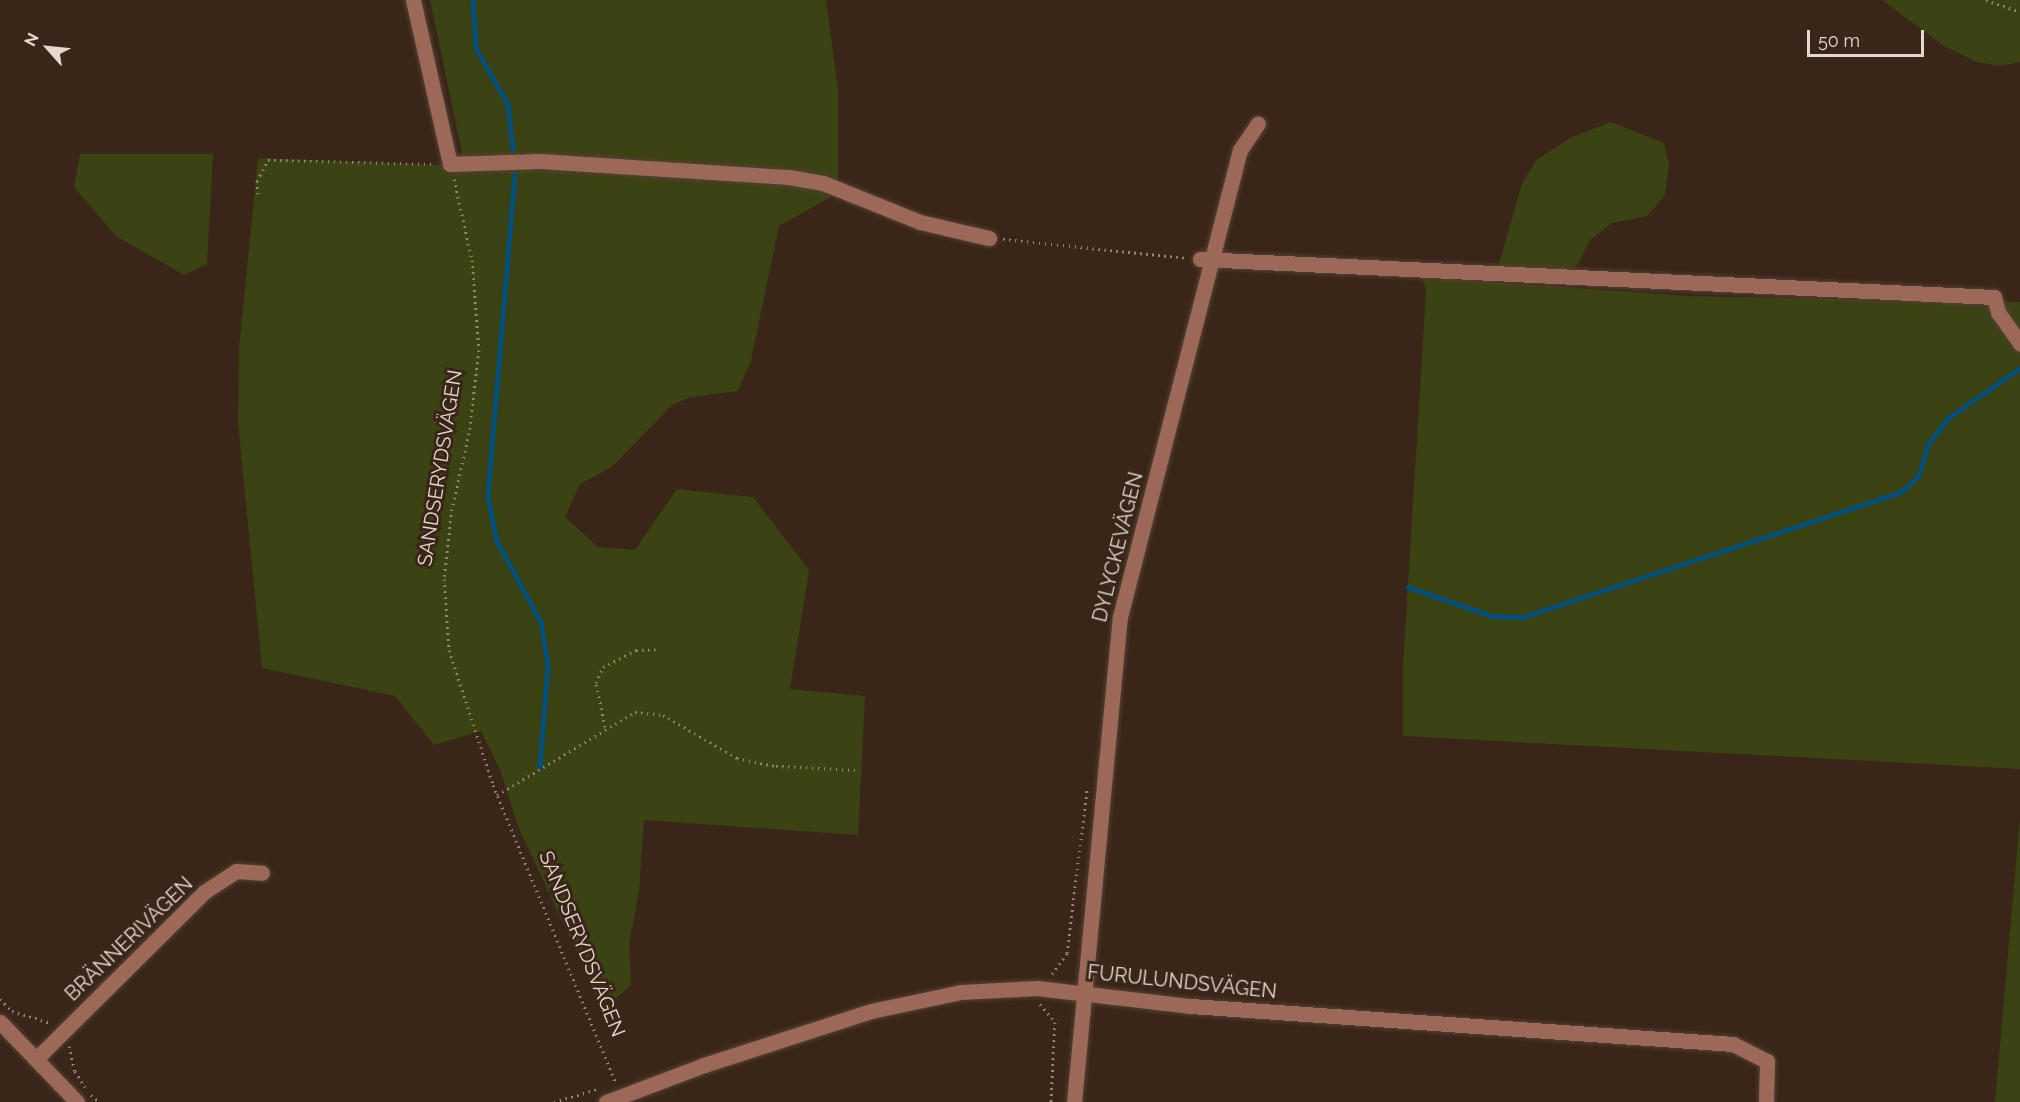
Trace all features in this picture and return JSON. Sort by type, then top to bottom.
[{"type":"street","points":[[413,0],[450,164],[540,161],[789,177],[823,183],[920,222],[989,238]]},
{"type":"street","name":"DYLYCKEVÄGEN","points":[[1074,1102],[1081,993],[1120,617],[1207,260],[1240,150],[1258,123]]},
{"type":"street","points":[[1207,260],[1994,297],[1998,312],[2020,344]]},
{"type":"street","name":"BRÄNNERIVÄGEN","points":[[36,1059],[204,892],[236,871],[262,873]]},
{"type":"street","name":"FURULUNDSVÄGEN","points":[[614,1094],[871,1011],[961,992],[1037,988],[1191,1006],[1733,1044],[1767,1061],[1766,1102]]},
{"type":"street","points":[[0,1022],[77,1102]]},
{"type":"path","points":[[1986,0],[2020,12]]},
{"type":"path","points":[[258,194],[257,181],[268,160],[450,164]]},
{"type":"path","name":"SANDSERYDSVÄGEN","points":[[450,164],[472,260],[479,350],[444,579],[449,650],[469,721],[614,1094]]},
{"type":"path","points":[[989,238],[1207,260]]},
{"type":"path","points":[[605,727],[596,683],[603,667],[636,650],[656,649]]},
{"type":"path","points":[[497,795],[552,765],[605,727],[635,712],[655,711],[737,758],[776,766],[856,770]]},
{"type":"path","points":[[1051,1102],[1055,1022],[1037,998],[1037,979],[1049,976],[1067,953],[1087,784]]},
{"type":"path","points":[[554,1102],[614,1094],[627,1079]]},
{"type":"green space","points":[[430,0],[826,0],[838,89],[838,188],[829,198],[779,226],[751,360],[738,391],[691,397],[672,405],[612,467],[580,484],[565,517],[598,547],[635,550],[677,489],[753,497],[809,570],[790,689],[865,696],[858,835],[644,820],[639,891],[629,944],[631,985],[613,1001],[599,1001],[517,824],[501,772],[481,731],[434,745],[395,696],[262,668],[238,422],[239,349],[258,158],[439,165],[462,153]]},
{"type":"green space","points":[[1882,0],[2020,0],[2020,62],[2000,66],[1977,62],[1944,46]]},
{"type":"green space","points":[[1611,122],[1664,143],[1669,164],[1665,195],[1647,216],[1612,223],[1591,239],[1573,272],[1498,267],[1522,184],[1536,160],[1570,138]]},
{"type":"green space","points":[[80,154],[213,154],[207,264],[184,275],[116,236],[74,187]]},
{"type":"green space","points":[[1423,277],[1688,296],[2020,302],[2020,769],[1403,736],[1403,666],[1426,292]]},
{"type":"green space","points":[[2020,817],[2020,1102],[1995,1102]]},
{"type":"waterway","points":[[473,0],[476,48],[508,104],[513,150]]},
{"type":"waterway","points":[[515,174],[488,496],[497,541],[541,622],[548,665],[540,767]]},
{"type":"waterway","points":[[1408,587],[1492,616],[1523,617],[1901,492],[1919,475],[1928,444],[1948,418],[2020,368]]}]
